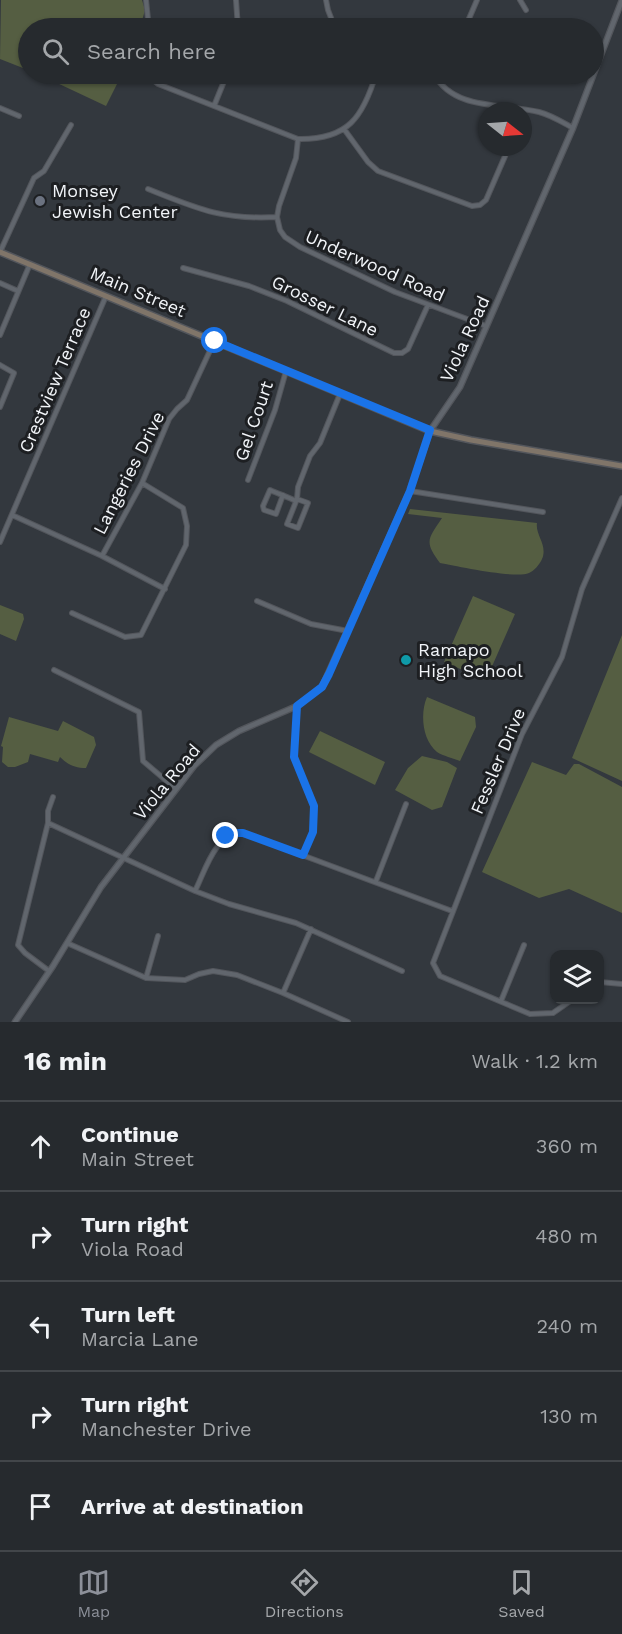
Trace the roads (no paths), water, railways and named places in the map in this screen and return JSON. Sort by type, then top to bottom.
[{"type":"main road","name":"Main Street","points":[[0,252],[430,430],[471,440],[622,466]]},
{"type":"street","points":[[146,0],[148,18]]},
{"type":"street","points":[[236,0],[237,18]]},
{"type":"street","points":[[326,0],[331,18]]},
{"type":"street","points":[[469,18],[477,0]]},
{"type":"street","points":[[520,0],[526,10]]},
{"type":"street","name":"Viola Road","points":[[604,47],[622,0]]},
{"type":"street","points":[[158,84],[298,139],[324,137],[344,129],[364,108],[372,84]]},
{"type":"street","points":[[214,106],[223,84]]},
{"type":"street","points":[[440,84],[464,100],[478,102]]},
{"type":"street","name":"Viola Road","points":[[15,1022],[67,943],[100,887],[194,766],[216,745],[239,731],[297,706],[322,687],[410,491],[430,430],[460,387],[573,128],[590,84]]},
{"type":"street","points":[[0,108],[19,116]]},
{"type":"street","points":[[532,112],[552,116],[573,128]]},
{"type":"street","points":[[0,252],[34,178],[44,171],[71,125]]},
{"type":"street","points":[[344,129],[368,162],[378,171],[472,206],[480,205],[486,200],[505,156]]},
{"type":"street","points":[[148,189],[202,211],[249,219],[277,217],[296,158],[298,139]]},
{"type":"street","name":"Underwood Road","points":[[277,217],[280,230],[291,243],[428,305],[486,326]]},
{"type":"street","points":[[0,335],[31,264]]},
{"type":"street","name":"Grosser Lane","points":[[183,268],[249,286],[328,320],[394,353],[408,349],[428,305]]},
{"type":"street","points":[[0,283],[18,291]]},
{"type":"street","name":"Crestview Terrace","points":[[0,543],[106,295]]},
{"type":"street","name":"Langeries Drive","points":[[102,556],[142,483],[169,419],[187,400],[215,341]]},
{"type":"street","points":[[0,365],[14,373],[0,408]]},
{"type":"street","name":"Gel Court","points":[[248,480],[275,410],[286,370]]},
{"type":"street","points":[[283,495],[276,514],[264,510],[263,506],[270,490],[297,500],[308,503],[298,528],[288,524],[297,500],[298,487],[310,456],[320,443],[340,394]]},
{"type":"street","points":[[72,613],[124,637],[141,635],[186,545],[188,525],[183,508],[142,483]]},
{"type":"street","points":[[410,491],[543,512]]},
{"type":"street","name":"Fessler Drive","points":[[501,1001],[447,979],[435,970],[433,963],[522,734],[562,657],[582,589],[622,498]]},
{"type":"street","points":[[12,514],[102,556],[165,589]]},
{"type":"street","points":[[257,601],[311,624],[348,631]]},
{"type":"street","points":[[54,670],[139,712],[142,761],[176,789]]},
{"type":"street","points":[[297,706],[294,757],[314,806],[313,832],[303,855]]},
{"type":"street","points":[[49,971],[18,945],[53,797]]},
{"type":"street","points":[[376,881],[405,804]]},
{"type":"street","points":[[48,823],[195,891],[311,929],[402,971]]},
{"type":"street","points":[[195,891],[220,841],[234,833],[243,833],[452,911]]},
{"type":"street","points":[[283,993],[311,929]]},
{"type":"street","points":[[146,978],[158,936]]},
{"type":"street","points":[[67,943],[146,978],[185,980],[213,971],[237,975],[348,1022]]},
{"type":"street","points":[[524,945],[501,1001],[530,1014],[540,1015],[553,1013],[566,1004]]},
{"type":"street","points":[[604,982],[622,984]]},
{"type":"place","name":"Monsey Jewish Center","points":[[40,201]]},
{"type":"place","name":"Ramapo High School","points":[[406,660]]}]
